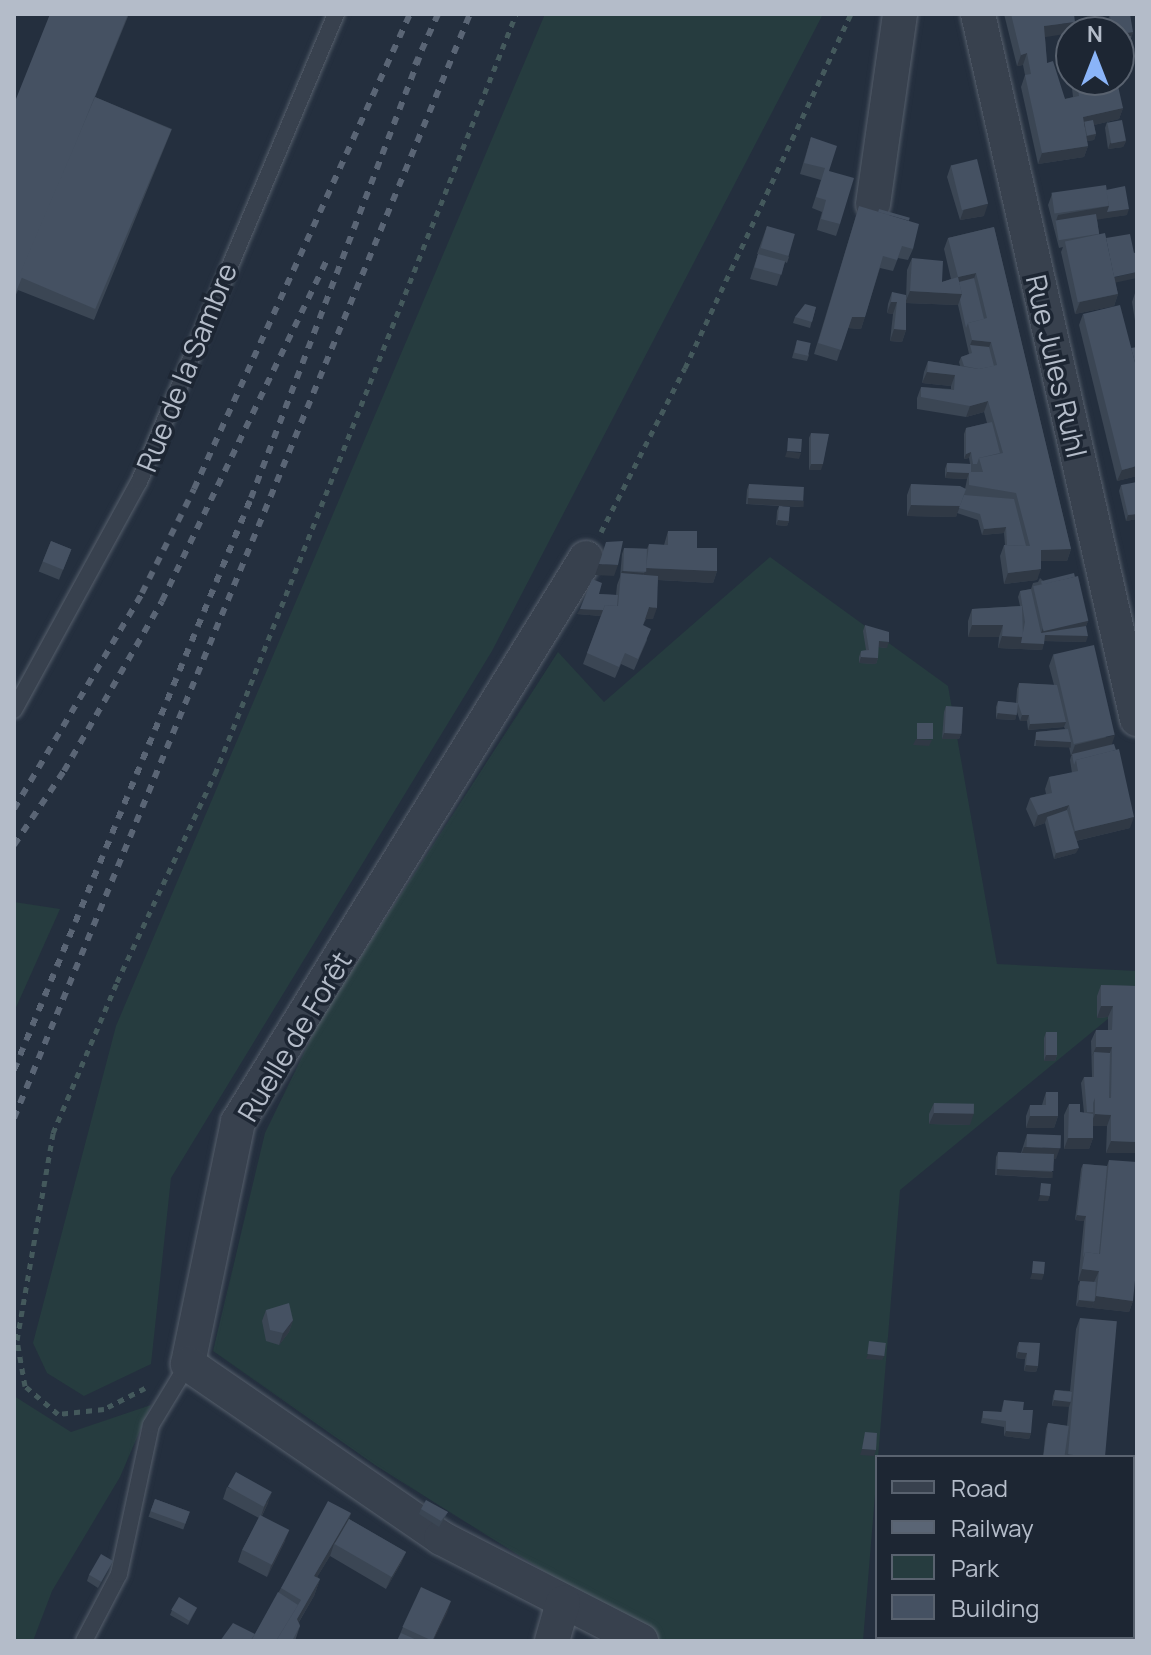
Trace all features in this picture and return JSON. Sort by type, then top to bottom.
[{"type":"street","points":[[873,204],[900,14]]},
{"type":"street","name":"Rue Jules Ruhl","points":[[978,14],[1137,719]]},
{"type":"street","name":"Ruelle de Forêt","points":[[188,1364],[238,1122],[586,558]]},
{"type":"street","points":[[188,1364],[441,1538],[641,1641]]},
{"type":"street","points":[[552,1641],[563,1603]]},
{"type":"lane","name":"Rue de la Sambre","points":[[14,710],[139,482],[336,14]]},
{"type":"lane","points":[[84,1641],[119,1574],[151,1425],[188,1364]]},
{"type":"path","points":[[188,1364],[104,1409],[58,1414],[25,1386],[17,1340],[53,1133],[117,982],[215,774],[516,14]]},
{"type":"path","points":[[586,558],[685,368],[851,14]]},
{"type":"green space","points":[[545,14],[823,14],[492,651],[171,1178],[151,1364],[84,1396],[47,1373],[33,1343],[116,1026]]},
{"type":"green space","points":[[770,557],[948,686],[997,964],[1137,971],[1137,995],[900,1190],[878,1455],[875,1455],[875,1495],[863,1641],[655,1641],[375,1465],[213,1351],[265,1133],[321,1018],[558,652],[604,702]]},
{"type":"green space","points":[[14,902],[60,909],[14,1012]]},
{"type":"green space","points":[[14,1396],[71,1432],[151,1405],[120,1477],[52,1591],[33,1641],[14,1641]]},
{"type":"building","points":[[50,14],[128,14],[14,297],[14,104]]},
{"type":"building","points":[[1011,14],[1074,14],[1055,16],[1055,25],[1044,26],[1047,63],[1053,61],[1055,67],[1055,96],[1064,96],[1065,99],[1120,96],[1123,108],[1083,117],[1088,146],[1042,153],[1025,75],[1031,74],[1027,53],[1021,55]]},
{"type":"building","points":[[95,97],[171,129],[95,309],[19,276]]},
{"type":"building","points":[[1093,120],[1096,134],[1087,136],[1084,122]]},
{"type":"building","points":[[1122,120],[1126,141],[1111,143],[1107,123]]},
{"type":"building","points":[[811,137],[837,146],[829,171],[854,178],[840,224],[821,219],[826,200],[816,197],[825,168],[804,163]]},
{"type":"building","points":[[977,159],[988,204],[962,210],[951,166]]},
{"type":"building","points":[[1106,185],[1109,206],[1054,213],[1052,193]]},
{"type":"building","points":[[1125,186],[1129,209],[1107,212],[1106,190]]},
{"type":"building","points":[[859,206],[919,224],[913,249],[902,246],[897,260],[883,256],[865,317],[852,317],[841,350],[818,343]]},
{"type":"building","points":[[879,209],[910,218],[909,221],[878,212]]},
{"type":"building","points":[[1096,214],[1099,234],[1059,240],[1056,220]]},
{"type":"building","points":[[767,226],[795,234],[789,256],[761,248]]},
{"type":"building","points":[[994,227],[1071,549],[1041,550],[1041,569],[1008,573],[1004,545],[1030,546],[1016,493],[969,485],[969,472],[983,472],[979,458],[1003,453],[988,401],[970,406],[921,397],[921,387],[954,390],[955,375],[927,372],[928,361],[979,369],[997,365],[991,342],[972,340],[968,323],[987,318],[976,273],[958,277],[948,238]]},
{"type":"building","points":[[1105,233],[1118,294],[1078,302],[1065,242]]},
{"type":"building","points":[[1130,234],[1134,253],[1137,252],[1137,272],[1114,277],[1106,238]]},
{"type":"building","points":[[758,254],[785,261],[781,275],[754,268]]},
{"type":"building","points":[[912,258],[943,261],[942,282],[958,277],[962,294],[910,291]]},
{"type":"building","points":[[974,278],[984,319],[968,323],[966,328],[959,282]]},
{"type":"building","points":[[892,292],[906,295],[906,330],[894,329],[897,302],[891,302]]},
{"type":"building","points":[[805,304],[816,307],[812,322],[795,317]]},
{"type":"building","points":[[1120,305],[1137,370],[1137,466],[1122,470],[1083,314]]},
{"type":"building","points":[[797,340],[811,343],[808,356],[794,353]]},
{"type":"building","points":[[970,345],[989,347],[994,366],[979,369],[964,366],[961,357],[972,353]]},
{"type":"building","points":[[1137,347],[1137,370],[1131,348]]},
{"type":"building","points":[[992,422],[1000,453],[979,458],[977,464],[973,464],[971,452],[966,454],[966,428]]},
{"type":"building","points":[[811,433],[829,434],[823,464],[811,464]]},
{"type":"building","points":[[788,438],[802,439],[801,452],[787,451]]},
{"type":"building","points":[[947,463],[971,464],[971,472],[947,472]]},
{"type":"building","points":[[1137,482],[1137,514],[1128,515],[1121,485]]},
{"type":"building","points":[[749,484],[804,487],[803,501],[748,498]]},
{"type":"building","points":[[911,484],[960,486],[966,489],[960,506],[911,505]]},
{"type":"building","points":[[964,495],[1014,499],[1026,546],[1007,545],[1006,527],[984,529],[980,514],[959,508]]},
{"type":"building","points":[[779,506],[790,507],[789,521],[778,520]]},
{"type":"building","points":[[668,531],[697,531],[697,548],[717,548],[717,571],[646,568],[649,544],[668,545]]},
{"type":"building","points":[[51,541],[71,549],[63,570],[43,561]]},
{"type":"building","points":[[623,541],[618,565],[599,564],[606,542]]},
{"type":"building","points":[[624,548],[647,549],[646,572],[623,571]]},
{"type":"building","points":[[621,573],[658,576],[657,608],[649,607],[643,625],[651,629],[638,659],[625,653],[619,667],[587,653],[605,605],[618,606]]},
{"type":"building","points":[[1074,573],[1075,577],[1042,585],[1041,581]]},
{"type":"building","points":[[1078,576],[1088,621],[1044,631],[1033,586]]},
{"type":"building","points":[[592,579],[602,583],[599,594],[618,595],[617,606],[605,605],[603,610],[580,609]]},
{"type":"building","points":[[1031,589],[1041,633],[1086,626],[1088,636],[1045,635],[1044,644],[1021,643],[1025,622],[1020,591]]},
{"type":"building","points":[[1022,606],[1023,637],[1002,636],[1003,625],[972,625],[972,609]]},
{"type":"building","points":[[865,625],[889,632],[889,642],[879,641],[878,658],[861,657],[861,651],[869,650]]},
{"type":"building","points":[[1094,645],[1115,735],[1074,744],[1053,654]]},
{"type":"building","points":[[1019,683],[1057,685],[1066,722],[1030,724],[1029,715],[1022,715],[1018,703]]},
{"type":"building","points":[[998,701],[1018,703],[1017,715],[997,713]]},
{"type":"building","points":[[946,706],[963,707],[962,734],[945,733]]},
{"type":"building","points":[[917,723],[933,723],[933,739],[917,739]]},
{"type":"building","points":[[1068,729],[1071,742],[1036,740],[1036,732]]},
{"type":"building","points":[[1114,744],[1116,750],[1076,760],[1074,765],[1072,754]]},
{"type":"building","points":[[1119,749],[1134,817],[1075,831],[1069,805],[1038,815],[1030,798],[1052,793],[1049,777],[1078,771],[1076,760]]},
{"type":"building","points":[[1067,810],[1079,848],[1056,853],[1047,817]]},
{"type":"building","points":[[1101,985],[1137,986],[1137,1142],[1111,1141],[1111,1115],[1095,1114],[1095,1098],[1111,1098],[1112,1047],[1096,1047],[1096,1030],[1112,1030],[1113,1006],[1101,1006]]},
{"type":"building","points":[[1046,1032],[1057,1032],[1057,1055],[1046,1055]]},
{"type":"building","points":[[1094,1052],[1110,1053],[1109,1098],[1095,1098],[1093,1112],[1087,1112],[1084,1077],[1094,1077]]},
{"type":"building","points":[[1046,1092],[1058,1092],[1058,1116],[1030,1116],[1030,1105],[1046,1105]]},
{"type":"building","points":[[934,1103],[974,1104],[974,1114],[934,1113]]},
{"type":"building","points":[[1069,1104],[1080,1104],[1080,1112],[1093,1114],[1093,1138],[1068,1138]]},
{"type":"building","points":[[1027,1134],[1061,1135],[1061,1148],[1027,1147]]},
{"type":"building","points":[[998,1152],[1054,1154],[1053,1171],[997,1169]]},
{"type":"building","points":[[1109,1160],[1137,1162],[1137,1260],[1133,1301],[1096,1296],[1099,1271],[1082,1269],[1085,1252],[1100,1254]]},
{"type":"building","points":[[1083,1164],[1107,1166],[1099,1254],[1085,1252],[1083,1258],[1086,1216],[1077,1215]]},
{"type":"building","points":[[1041,1183],[1051,1184],[1050,1196],[1040,1195]]},
{"type":"building","points":[[1033,1261],[1045,1262],[1044,1274],[1032,1273]]},
{"type":"building","points":[[1080,1281],[1096,1282],[1095,1301],[1079,1300]]},
{"type":"building","points":[[289,1303],[293,1320],[283,1333],[270,1330],[266,1310]]},
{"type":"building","points":[[1080,1318],[1117,1321],[1105,1455],[1068,1454]]},
{"type":"building","points":[[869,1341],[886,1343],[884,1356],[867,1354]]},
{"type":"building","points":[[1019,1342],[1040,1343],[1038,1366],[1026,1365],[1027,1353],[1018,1352]]},
{"type":"building","points":[[1055,1390],[1072,1392],[1071,1402],[1054,1400]]},
{"type":"building","points":[[1004,1400],[1024,1402],[1023,1410],[1033,1410],[1031,1433],[1006,1431],[1006,1421],[983,1418],[983,1411],[1002,1412]]},
{"type":"building","points":[[1048,1423],[1069,1426],[1065,1455],[1044,1455]]},
{"type":"building","points":[[865,1432],[877,1433],[876,1450],[862,1449]]},
{"type":"building","points":[[236,1472],[272,1492],[264,1507],[228,1487]]},
{"type":"building","points":[[155,1499],[190,1512],[185,1524],[151,1511]]},
{"type":"building","points":[[426,1500],[448,1512],[441,1521],[421,1509]]},
{"type":"building","points":[[328,1501],[351,1513],[314,1576],[320,1579],[297,1619],[300,1626],[292,1641],[276,1641],[301,1600],[281,1588]]},
{"type":"building","points":[[260,1515],[289,1530],[272,1565],[242,1550]]},
{"type":"building","points":[[349,1519],[406,1552],[392,1577],[335,1544]]},
{"type":"building","points":[[101,1554],[113,1561],[101,1582],[89,1575]]},
{"type":"building","points":[[421,1587],[451,1601],[432,1641],[402,1627]]},
{"type":"building","points":[[278,1592],[298,1605],[276,1641],[251,1641]]},
{"type":"building","points":[[179,1597],[197,1608],[189,1621],[171,1610]]},
{"type":"building","points":[[233,1623],[255,1634],[250,1641],[220,1641]]},
{"type":"building","points":[[401,1633],[419,1641],[397,1641]]},
{"type":"building","points":[[1064,1639],[1102,1640],[1102,1641]]},
{"type":"railway","points":[[14,809],[142,593],[194,489],[410,14]]},
{"type":"railway","points":[[415,65],[438,14]]},
{"type":"railway","points":[[14,1118],[470,14]]},
{"type":"railway","points":[[14,1070],[251,498],[419,57]]},
{"type":"railway","points":[[14,845],[64,771],[162,601],[328,258]]}]
